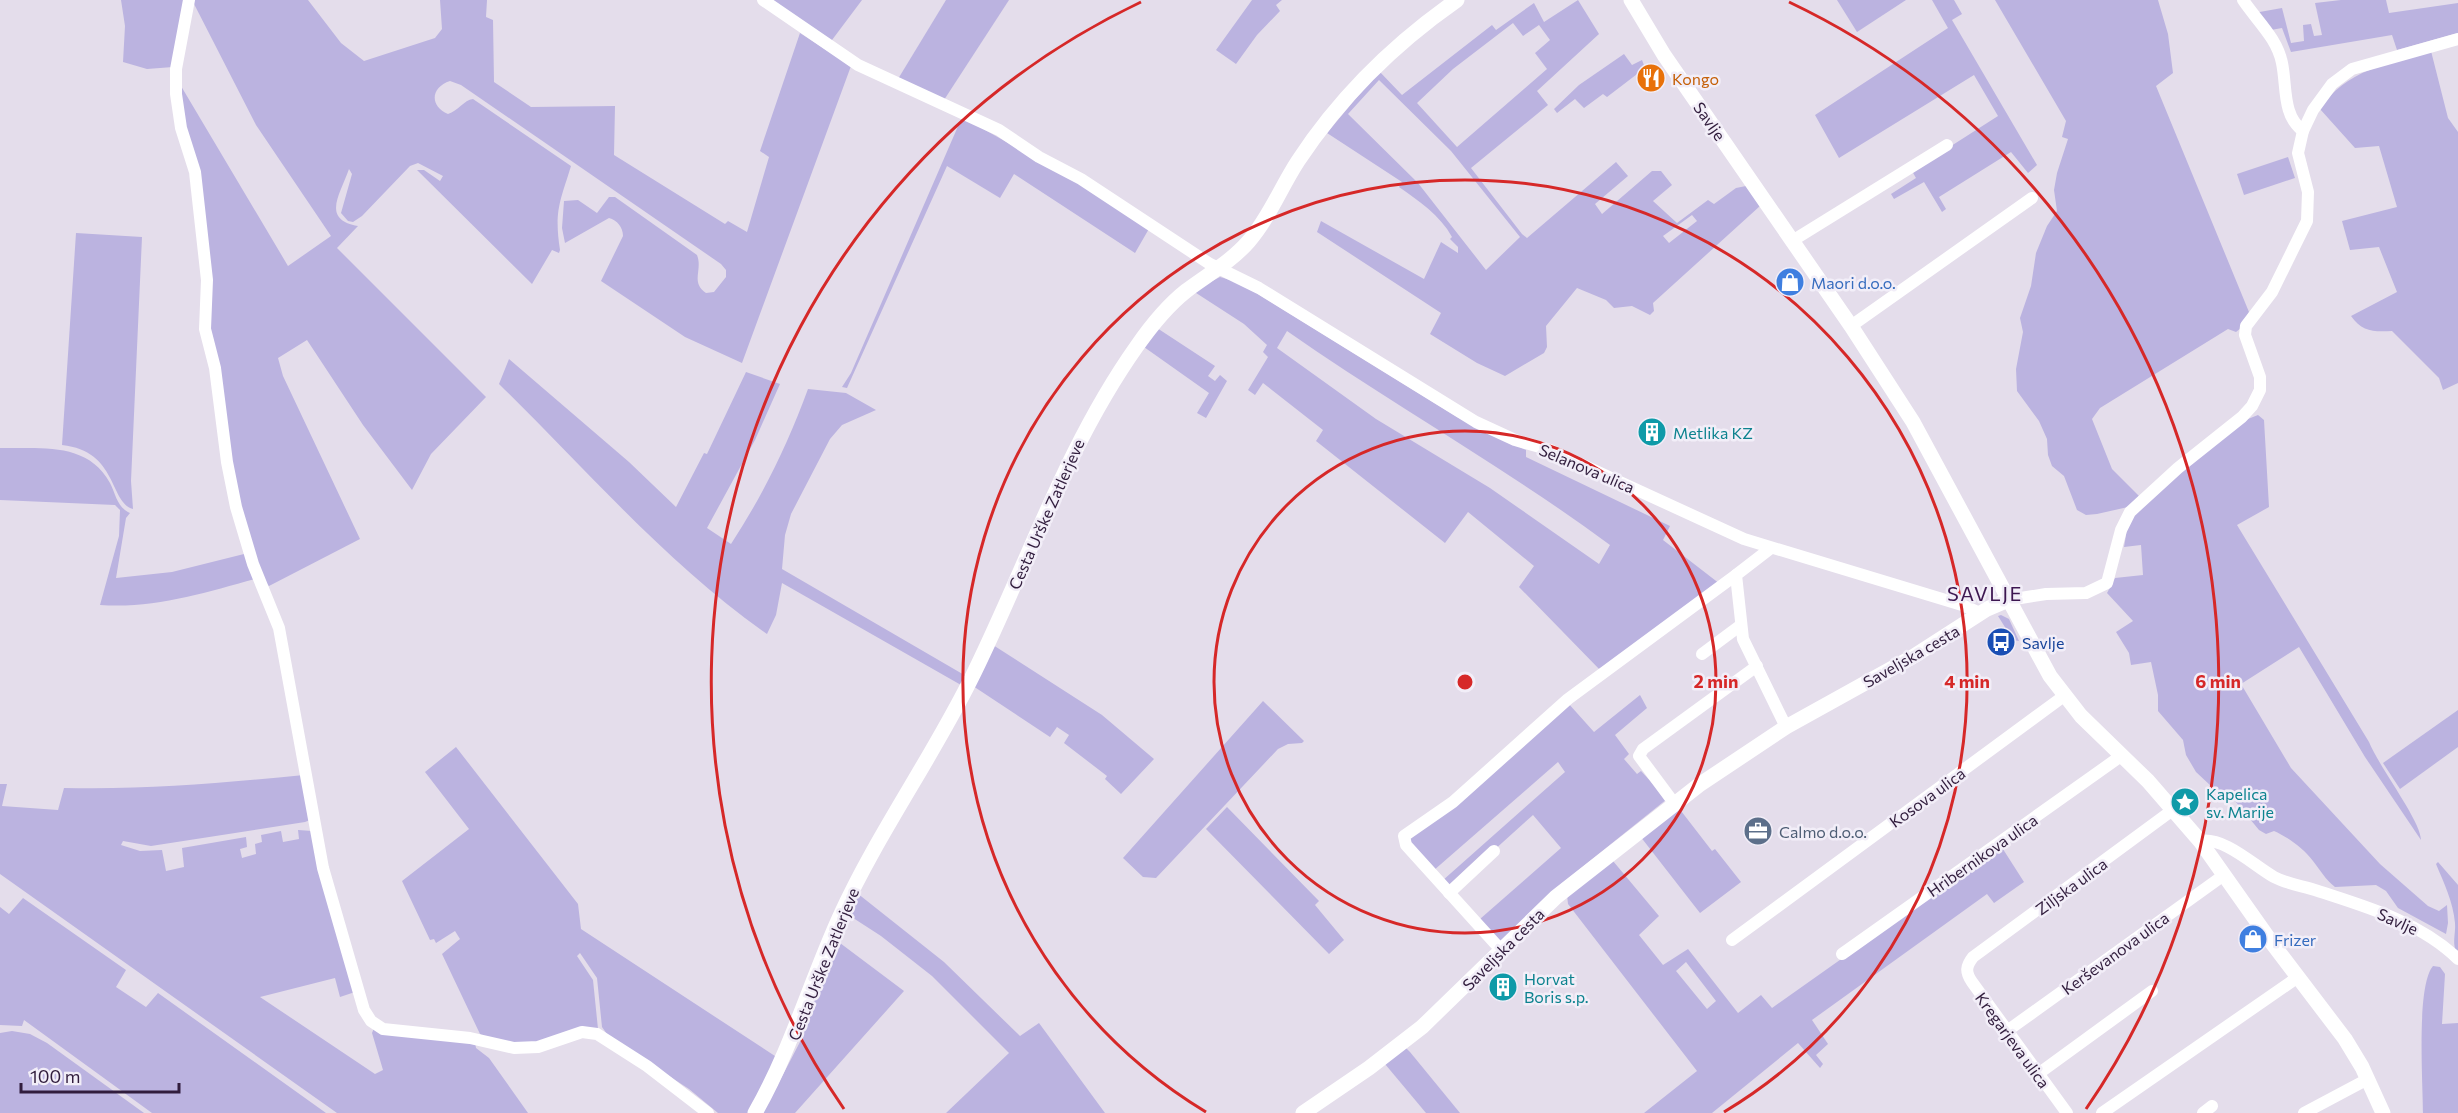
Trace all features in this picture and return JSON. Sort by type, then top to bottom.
[{"type":"street","points":[[189,0],[176,69],[176,94],[181,128],[195,172],[207,280],[205,328],[215,368],[227,462],[236,507],[255,570],[267,592],[279,628],[323,868],[360,999],[371,1021],[383,1029],[470,1038],[514,1048],[538,1047],[582,1032],[597,1034],[647,1066],[708,1113]]},
{"type":"street","name":"Selanova ulica","points":[[763,0],[858,65],[999,130],[1039,157],[1082,179],[1220,269],[1259,288],[1476,422],[1515,440],[1550,450],[1771,548],[1962,605],[1980,613]]},
{"type":"street","name":"Cesta Urške Zatlerjeve","points":[[755,1113],[779,1070],[820,964],[856,882],[921,773],[969,682],[1079,440],[1123,366],[1153,325],[1185,292],[1220,269],[1253,236],[1300,158],[1342,102],[1407,37],[1457,0]]},
{"type":"street","name":"Savlje","points":[[1631,0],[1658,45],[1851,326],[1912,422],[2043,664],[2064,696],[2174,809],[2200,842],[2341,1033],[2368,1079],[2383,1113]]},
{"type":"street","points":[[2243,0],[2273,39],[2282,61],[2290,118],[2303,131]]},
{"type":"street","name":"Saveljska cesta","points":[[1313,1111],[1409,1037],[1463,990],[1556,897],[1674,803],[1786,727],[1914,656],[1980,613],[2008,600],[2046,594],[2086,593],[2107,583],[2121,530],[2130,512],[2252,406],[2260,390],[2260,377],[2246,335],[2246,326],[2272,292],[2307,221],[2308,192],[2298,153],[2303,131],[2313,110],[2332,84],[2352,69],[2458,39]]},
{"type":"street","points":[[1792,241],[1947,145]]},
{"type":"street","points":[[1851,326],[2032,198]]},
{"type":"street","points":[[1502,950],[1406,845],[1404,836],[1453,802],[1583,688],[1771,548]]},
{"type":"street","points":[[1736,575],[1743,639],[1752,670],[1774,696],[1786,727]]},
{"type":"street","points":[[1702,654],[1741,625]]},
{"type":"street","points":[[1674,803],[1639,756],[1643,749],[1752,670]]},
{"type":"street","name":"Kosova ulica","points":[[1732,940],[2064,696]]},
{"type":"street","name":"Hribernikova ulica","points":[[1842,954],[2121,756]]},
{"type":"street","name":"Ziljska ulica","points":[[1967,964],[1973,957],[2174,809]]},
{"type":"street","name":"Savlje","points":[[2200,842],[2220,843],[2281,881],[2366,907],[2413,926],[2437,941],[2458,959]]},
{"type":"street","points":[[1449,893],[1494,850]]},
{"type":"street","name":"Kerševanova ulica","points":[[2007,1031],[2224,875]]},
{"type":"street","name":"Kregarjeva ulica","points":[[1967,964],[1968,976],[2067,1113]]},
{"type":"street","points":[[2102,1113],[2298,977]]},
{"type":"street","points":[[2038,1074],[2152,991]]},
{"type":"street","points":[[2304,1113],[2368,1079]]},
{"type":"shaded area","points":[[121,0],[186,0],[173,67],[147,69],[123,62],[125,26]]},
{"type":"shaded area","points":[[192,0],[308,0],[341,43],[364,61],[435,38],[442,29],[440,0],[487,0],[486,17],[493,20],[494,82],[531,107],[615,106],[614,155],[725,224],[728,221],[747,232],[769,157],[760,151],[800,33],[851,66],[742,363],[685,337],[601,281],[623,236],[621,227],[609,218],[565,243],[562,228],[564,201],[578,200],[597,213],[609,197],[615,197],[697,255],[699,285],[706,293],[714,292],[726,277],[726,270],[721,264],[461,85],[450,81],[439,88],[435,102],[442,111],[448,114],[473,99],[571,166],[559,207],[559,253],[552,250],[532,284],[417,170],[424,170],[440,181],[443,176],[418,163],[410,166],[362,216],[353,222],[348,221],[341,213],[352,174],[349,169],[338,197],[337,212],[340,218],[347,223],[358,226],[337,248],[486,397],[431,454],[412,490],[363,425],[307,340],[278,358],[283,376],[360,539],[269,586],[262,581],[240,511],[210,334],[178,81],[288,266],[331,236],[256,125]]},
{"type":"shaded area","points":[[767,0],[862,0],[829,44]]},
{"type":"shaded area","points":[[946,0],[1009,0],[944,100],[898,79]]},
{"type":"shaded area","points":[[1252,0],[1282,0],[1276,5],[1280,11],[1257,35],[1236,64],[1216,50]]},
{"type":"shaded area","points":[[1578,0],[1599,34],[1537,91],[1548,105],[1471,168],[1522,234],[1527,238],[1616,162],[1628,176],[1595,204],[1602,214],[1652,171],[1661,171],[1672,185],[1653,201],[1677,223],[1708,200],[1714,204],[1736,188],[1746,186],[1760,206],[1653,303],[1654,311],[1650,315],[1632,306],[1614,308],[1606,300],[1577,288],[1546,326],[1547,347],[1544,353],[1505,376],[1477,363],[1430,334],[1441,313],[1317,232],[1321,221],[1424,279],[1441,242],[1458,253],[1458,247],[1450,239],[1452,237],[1447,229],[1428,209],[1399,187],[1402,182],[1327,133],[1379,71],[1402,95],[1492,25],[1496,30],[1534,3],[1544,22]],"holes":[[[1513,23],[1523,36],[1539,25],[1550,40],[1535,53],[1547,69],[1457,147],[1417,103],[1453,69]],[[1379,80],[1451,151],[1520,237],[1486,270],[1418,183],[1348,114]],[[1692,215],[1697,221],[1669,243],[1663,236]]]},
{"type":"shaded area","points":[[1837,0],[1906,0],[1857,32]]},
{"type":"shaded area","points":[[1932,0],[1954,0],[1962,14],[1952,20],[2037,165],[2028,173],[2011,152],[1939,197],[1946,209],[1942,212],[1924,182],[1894,199],[1891,194],[1916,178],[1912,171],[1998,116],[1974,75],[1839,158],[1815,115],[1948,28]]},
{"type":"shaded area","points":[[1995,0],[2158,0],[2168,34],[2173,73],[2156,86],[2249,312],[2241,328],[2236,332],[2228,329],[2100,408],[2092,419],[2112,469],[2139,496],[2128,507],[2086,515],[2077,510],[2064,476],[2052,466],[2048,455],[2047,439],[2039,421],[2017,391],[2016,369],[2023,332],[2020,318],[2031,286],[2036,253],[2047,226],[2057,211],[2054,190],[2068,139],[2062,137],[2066,121]]},
{"type":"shaded area","points":[[2341,0],[2386,0],[2389,13],[2458,3],[2458,33],[2397,50],[2392,35],[2291,52],[2282,28],[2271,30],[2254,13],[2282,8],[2291,43],[2304,41],[2303,25],[2311,24],[2314,36],[2322,35],[2315,3]]},
{"type":"shaded area","points":[[2431,51],[2448,118],[2458,132],[2458,383],[2443,390],[2439,378],[2392,331],[2369,330],[2351,316],[2397,292],[2379,247],[2350,250],[2342,221],[2397,207],[2379,146],[2355,148],[2320,109],[2342,85],[2355,77],[2384,64]]},
{"type":"shaded area","points":[[1624,54],[1632,65],[1642,60],[1645,68],[1607,97],[1603,94],[1584,108],[1575,99],[1557,113],[1554,109],[1579,85]]},
{"type":"shaded area","points":[[962,117],[1076,181],[1150,227],[1135,253],[1014,174],[1000,198],[947,166],[847,388],[842,387],[851,373]]},
{"type":"shaded area","points":[[2288,157],[2295,178],[2244,195],[2237,174]]},
{"type":"shaded area","points":[[76,233],[142,237],[131,481],[133,509],[120,497],[103,466],[80,449],[62,445]]},
{"type":"shaded area","points":[[1220,277],[1240,283],[1457,417],[1526,450],[1526,457],[1670,526],[1663,540],[1720,584],[1601,671],[1519,587],[1534,566],[1468,512],[1445,543],[1316,441],[1323,430],[1263,383],[1255,395],[1248,390],[1268,357],[1263,352],[1267,345],[1244,324],[1193,291]],"holes":[[[1287,331],[1531,489],[1610,545],[1599,564],[1490,488],[1376,419],[1277,348]]]},
{"type":"shaded area","points":[[1157,328],[1215,366],[1208,376],[1215,381],[1220,375],[1227,381],[1206,418],[1197,413],[1209,393],[1144,347]]},
{"type":"shaded area","points":[[509,359],[629,462],[676,507],[704,453],[707,454],[746,372],[780,384],[755,440],[707,528],[731,544],[774,469],[808,389],[846,393],[876,410],[842,425],[830,439],[791,514],[785,535],[782,569],[966,676],[961,685],[782,583],[776,615],[767,634],[730,607],[661,547],[499,384]]},
{"type":"shaded area","points":[[2258,415],[2264,420],[2269,507],[2237,525],[2407,807],[2421,840],[2365,757],[2299,647],[2241,684],[2291,768],[2380,864],[2428,906],[2439,911],[2447,905],[2446,934],[2398,908],[2386,891],[2376,885],[2335,887],[2295,844],[2274,831],[2266,834],[2259,830],[2231,796],[2211,786],[2196,772],[2186,755],[2183,740],[2158,711],[2158,695],[2151,662],[2131,665],[2129,653],[2116,632],[2133,621],[2107,593],[2115,578],[2143,575],[2141,545],[2124,547],[2128,523],[2144,501],[2243,421]]},
{"type":"shaded area","points":[[0,448],[61,450],[89,460],[100,469],[120,504],[130,513],[126,518],[116,578],[172,572],[248,553],[255,579],[159,602],[120,606],[100,605],[119,536],[120,510],[115,505],[0,500]]},
{"type":"shaded area","points":[[1998,616],[2009,619],[2019,641],[2013,640]]},
{"type":"shaded area","points":[[993,645],[1102,715],[1154,759],[1121,794],[1105,779],[1107,776],[1064,743],[1069,735],[1057,727],[1050,737],[973,686]]},
{"type":"shaded area","points":[[1640,695],[1647,708],[1615,735],[1629,754],[1624,759],[1637,774],[1641,771],[1667,799],[1550,893],[1500,942],[1480,919],[1561,848],[1533,815],[1451,889],[1442,881],[1565,772],[1558,762],[1433,871],[1408,844],[1410,834],[1568,703],[1594,732]]},
{"type":"shaded area","points":[[1263,701],[1304,741],[1288,744],[1278,749],[1156,878],[1143,877],[1123,858]]},
{"type":"shaded area","points":[[2458,710],[2458,747],[2400,789],[2383,763]]},
{"type":"shaded area","points":[[456,747],[578,904],[581,929],[778,1058],[749,1113],[718,1113],[689,1089],[609,1037],[602,1027],[597,978],[580,953],[577,956],[593,980],[598,1029],[533,1046],[486,1038],[480,1034],[442,954],[460,939],[455,931],[436,943],[434,939],[430,940],[402,881],[469,829],[425,772]]},
{"type":"shaded area","points":[[304,775],[310,820],[305,822],[151,846],[123,841],[121,845],[140,851],[162,850],[166,871],[184,867],[182,848],[246,837],[247,847],[240,849],[242,858],[256,854],[255,844],[262,842],[261,835],[281,831],[283,842],[299,839],[298,830],[312,831],[355,992],[340,997],[335,978],[260,997],[375,1074],[383,1070],[372,1033],[374,1028],[475,1042],[476,1048],[489,1058],[528,1113],[337,1113],[0,874],[0,784],[7,784],[2,806],[58,810],[64,788],[154,787]]},
{"type":"shaded area","points":[[1227,807],[1319,901],[1315,905],[1344,940],[1329,954],[1206,829]]},
{"type":"shaded area","points":[[1678,807],[1712,851],[1715,849],[1741,882],[1700,913],[1640,836]]},
{"type":"shaded area","points":[[2001,846],[2024,882],[1994,903],[1987,894],[1812,1020],[1828,1044],[1816,1055],[1823,1064],[1820,1068],[1798,1043],[1712,1113],[1644,1113],[1697,1071],[1568,904],[1567,895],[1613,861],[1659,916],[1639,935],[1663,965],[1688,949],[1738,1013],[1761,995],[1772,1008]],"holes":[[[1686,962],[1716,1001],[1707,1009],[1676,971]]]},
{"type":"shaded area","points":[[2438,862],[2458,885],[2458,955],[2454,943],[2455,923],[2452,908],[2436,864]]},
{"type":"shaded area","points":[[857,893],[944,962],[1020,1036],[1039,1023],[1105,1113],[946,1113],[1009,1053],[932,976],[881,936],[847,914]]},
{"type":"shaded area","points":[[23,898],[126,970],[116,987],[146,1007],[158,993],[326,1113],[152,1113],[24,1020],[22,1026],[0,1025],[0,907],[9,914]]},
{"type":"shaded area","points":[[836,940],[904,991],[795,1113],[763,1113],[801,1040]]},
{"type":"shaded area","points":[[2433,966],[2440,967],[2445,974],[2442,1024],[2458,1023],[2458,1113],[2423,1113],[2422,1013],[2424,993]]},
{"type":"shaded area","points":[[12,1031],[30,1034],[47,1043],[144,1113],[0,1113],[0,1033]]},
{"type":"shaded area","points":[[1405,1047],[1460,1113],[1426,1113],[1385,1064]]},
{"type":"place","name":"Kongo","points":[[1651,78]]},
{"type":"place","name":"Maori d.o.o.","points":[[1790,282]]},
{"type":"place","name":"Metlika KZ","points":[[1652,432]]},
{"type":"place","name":"Savlje","points":[[2001,642]]},
{"type":"place","name":"Kapelica sv. Marije","points":[[2185,802]]},
{"type":"place","name":"Calmo d.o.o.","points":[[1758,831]]},
{"type":"place","name":"Frizer","points":[[2253,939]]},
{"type":"place","name":"Horvat Boris s.p.","points":[[1503,987]]},
{"type":"district","name":"SAVLJE","points":[[1985,593]]}]
